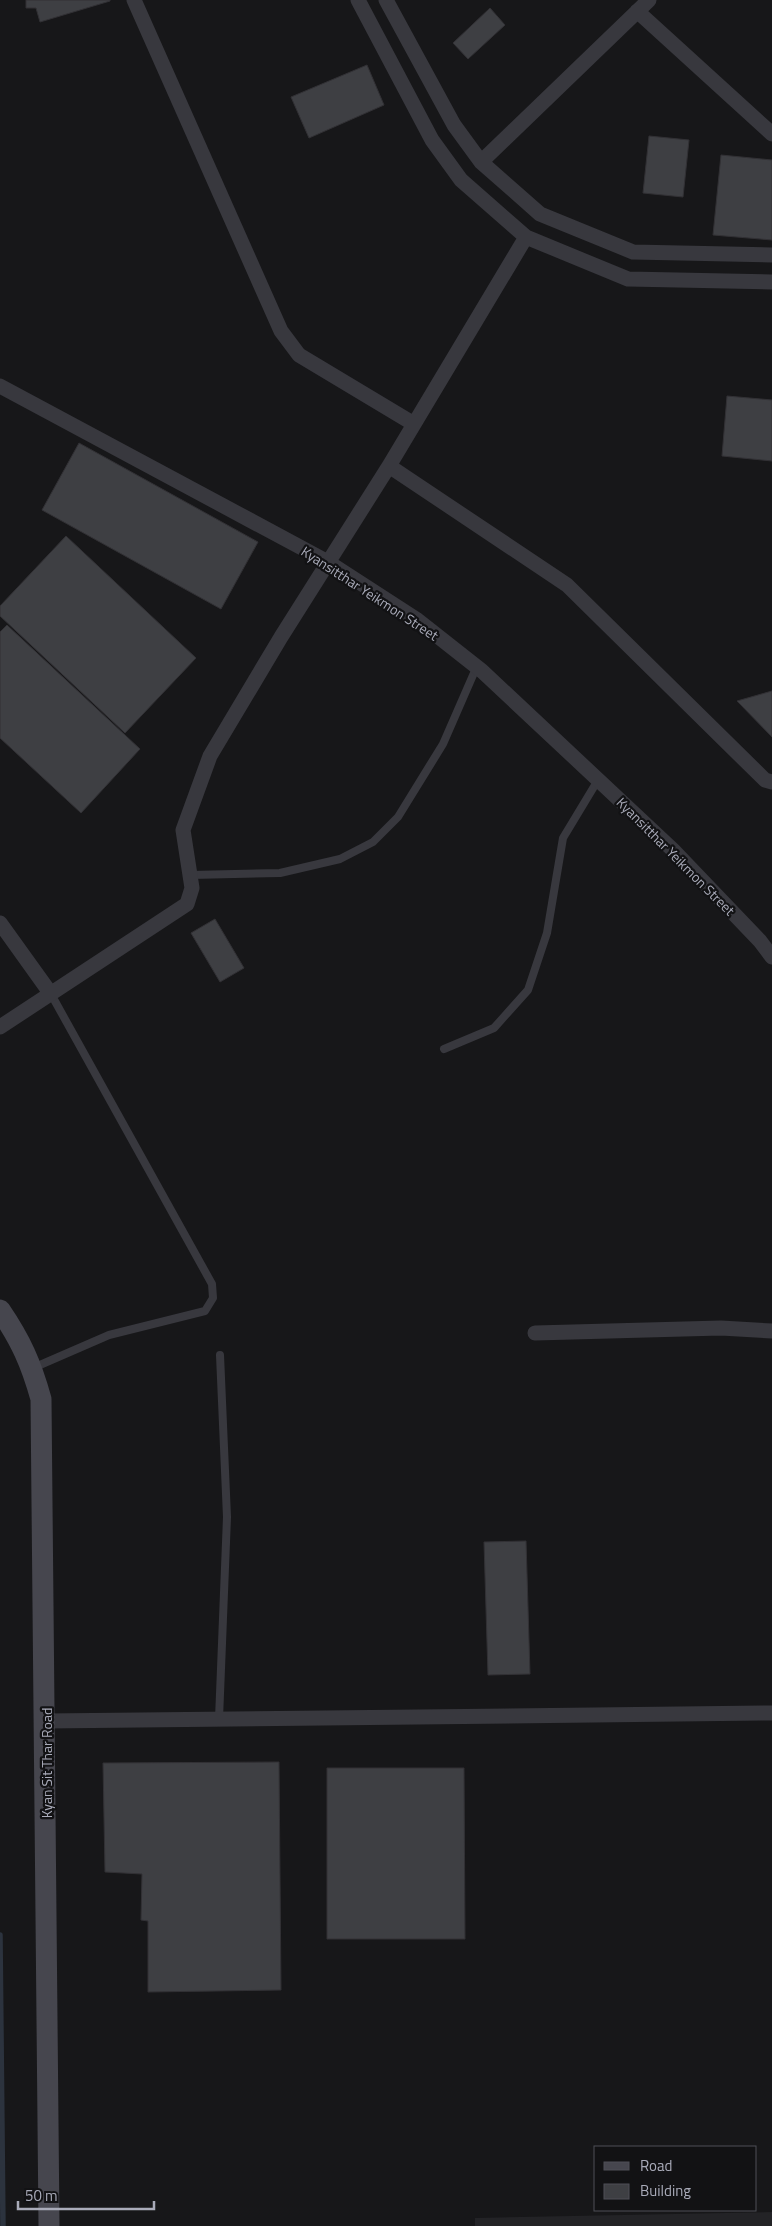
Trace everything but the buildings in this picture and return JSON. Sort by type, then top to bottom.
[{"type":"main road","name":"Kyan Sit Thar Road","points":[[0,1310],[18,1337],[33,1368],[41,1399],[46,1720],[50,2226]]},
{"type":"street","points":[[134,0],[281,331],[299,355],[414,424]]},
{"type":"street","points":[[358,0],[432,140],[461,180],[526,237],[628,279],[772,282]]},
{"type":"street","points":[[386,0],[454,125],[481,162],[540,214],[633,252],[772,255]]},
{"type":"street","points":[[481,162],[649,0]]},
{"type":"street","points":[[638,11],[772,134]]},
{"type":"street","points":[[0,1027],[186,904],[192,888],[183,830],[210,756],[389,466],[526,237]]},
{"type":"street","name":"Kyansitthar Yeikmon Street","points":[[0,386],[328,562],[416,619],[477,666],[673,850],[760,941],[772,957]]},
{"type":"street","points":[[389,466],[567,585],[765,780],[772,782]]},
{"type":"street","points":[[0,922],[50,994]]},
{"type":"street","points":[[534,1333],[721,1328],[772,1331]]},
{"type":"street","points":[[46,1720],[772,1713]]},
{"type":"lane","points":[[190,875],[280,873],[340,859],[373,842],[398,818],[443,744],[477,666]]},
{"type":"lane","points":[[444,1049],[494,1028],[528,990],[547,933],[563,838],[598,780]]},
{"type":"lane","points":[[33,1368],[109,1336],[205,1311],[213,1298],[212,1284],[50,994]]},
{"type":"lane","points":[[219,1719],[227,1517],[220,1355]]},
{"type":"shaded area","points":[[772,2212],[772,2226],[475,2226],[475,2218]]},
{"type":"waterway","points":[[0,1935],[3,2226]]}]
